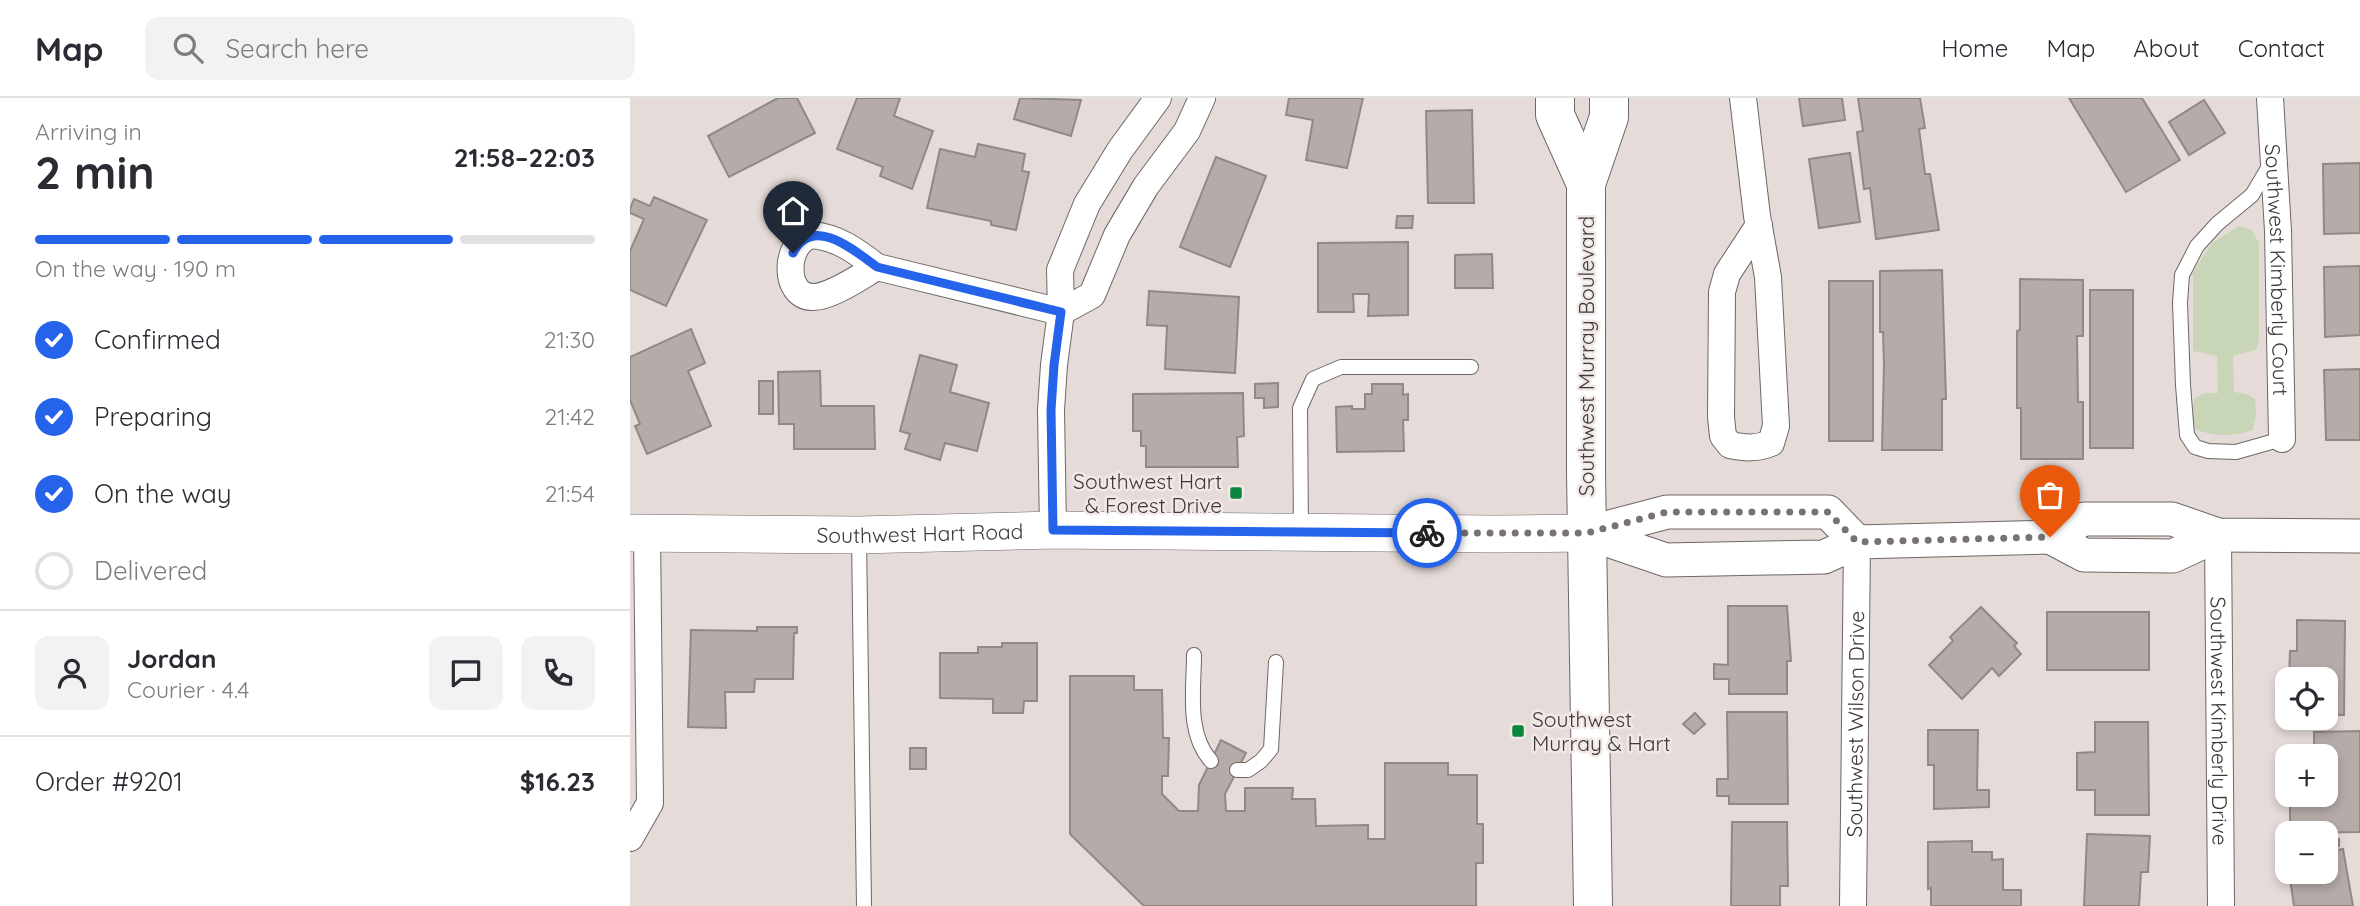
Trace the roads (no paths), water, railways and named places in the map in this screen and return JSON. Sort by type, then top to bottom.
[{"type":"main road","name":"Southwest Murray Boulevard","points":[[1555,98],[1555,115],[1586,184]]},
{"type":"main road","name":"Southwest Murray Boulevard","points":[[1593,906],[1587,533],[1586,184],[1609,117],[1609,98]]},
{"type":"main road","name":"Southwest Hart Road","points":[[638,533],[859,535],[1053,530],[1587,533]]},
{"type":"street","points":[[1053,530],[1051,410],[1061,312],[1060,270],[1087,204],[1120,150],[1158,98]]},
{"type":"street","points":[[877,267],[1061,312],[1092,295],[1116,235],[1146,186],[1186,131],[1202,98]]},
{"type":"street","points":[[1743,98],[1768,277],[1776,426],[1771,443],[1747,448],[1730,445],[1723,436],[1722,292],[1727,274],[1759,225]]},
{"type":"street","name":"Southwest Kimberly Court","points":[[2270,98],[2278,232],[2282,439]]},
{"type":"street","name":"Southwest Hart Road","points":[[1587,533],[1667,512],[1828,512],[1857,542]]},
{"type":"street","points":[[630,838],[650,803],[638,533]]},
{"type":"street","name":"Southwest Hart Road","points":[[1587,533],[1666,559],[1824,557],[1857,542],[2050,537],[2084,555],[2174,556],[2218,535],[2360,536]]},
{"type":"street","name":"Southwest Kimberly Drive","points":[[2218,535],[2221,906]]},
{"type":"street","name":"Southwest Wilson Drive","points":[[1853,906],[1857,542]]},
{"type":"lane","points":[[2273,158],[2252,195],[2217,223],[2197,246],[2182,275],[2180,303],[2187,435],[2195,447],[2208,451],[2236,452],[2282,439]]},
{"type":"lane","points":[[1301,532],[1300,408],[1313,379],[1341,367],[1471,367]]},
{"type":"lane","points":[[859,535],[864,906]]},
{"type":"lane","points":[[1194,655],[1196,734],[1203,752],[1211,761]]},
{"type":"lane","points":[[1237,770],[1248,770],[1261,761],[1271,749],[1276,662]]},
{"type":"place","name":"Southwest Hart & Forest Drive","points":[[1236,493]]},
{"type":"place","name":"Southwest Murray & Hart","points":[[1518,731]]}]
